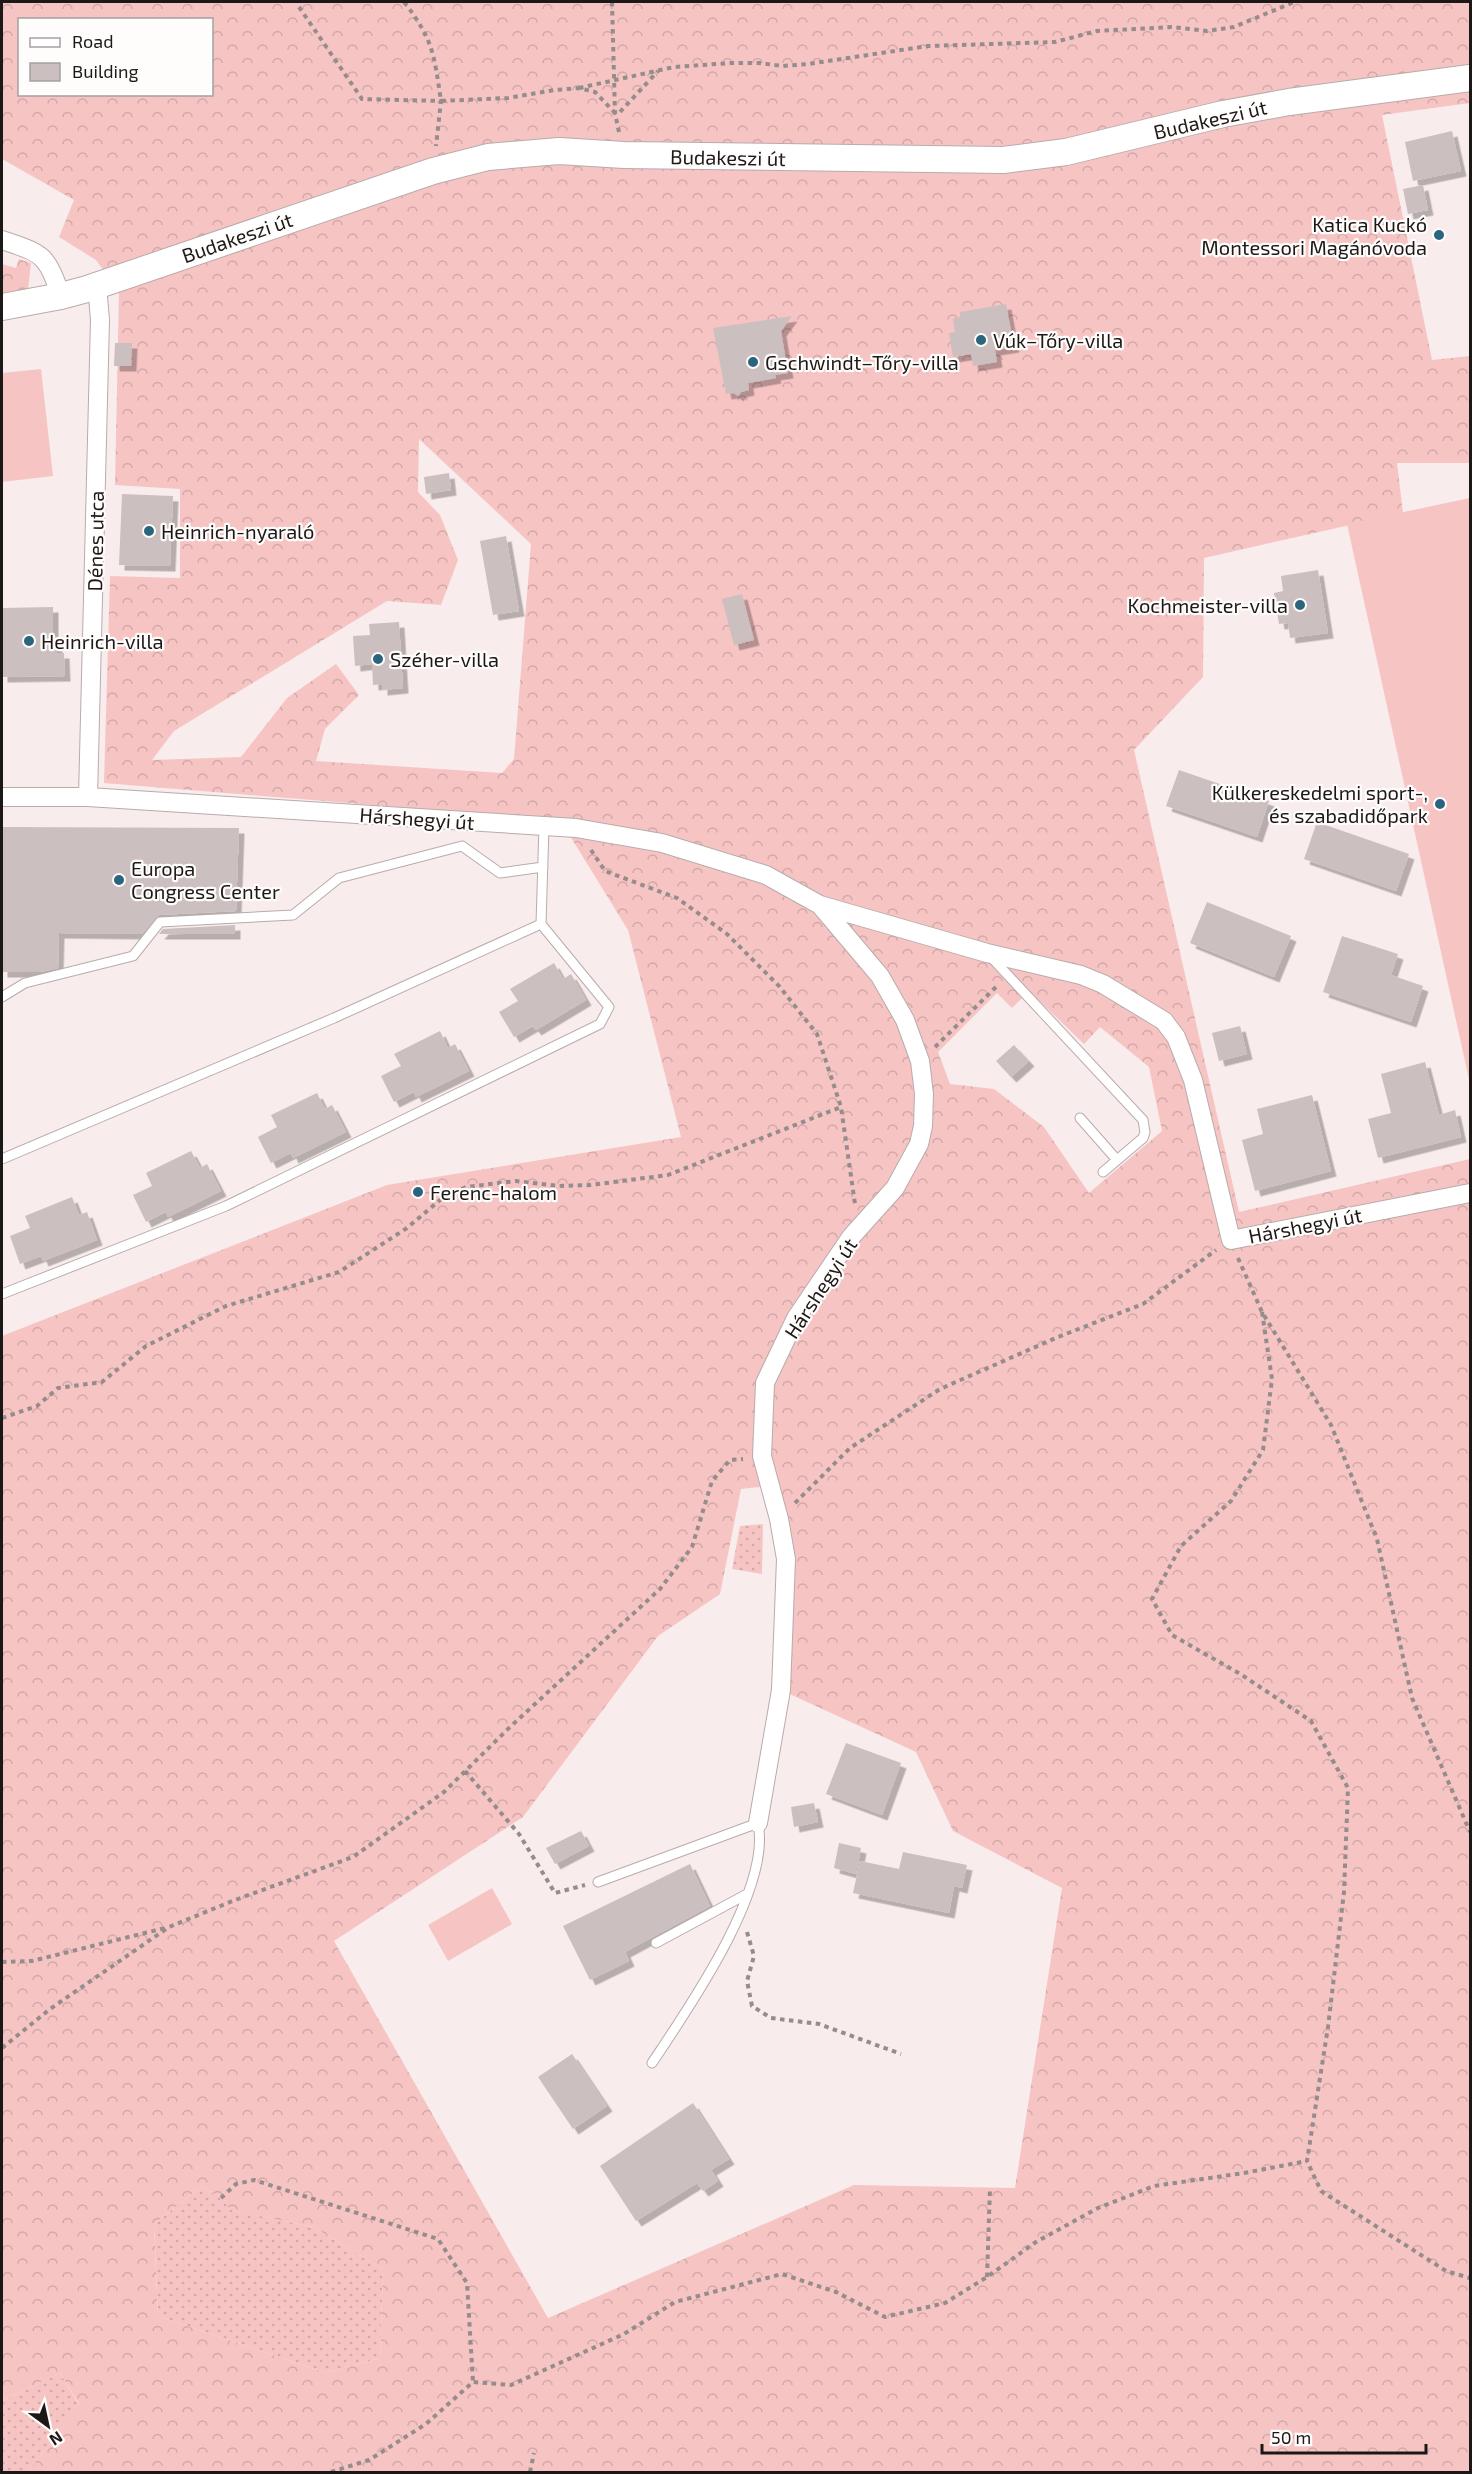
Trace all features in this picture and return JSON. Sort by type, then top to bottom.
[{"type":"main road","name":"Budakeszi út","points":[[2,307],[61,296],[97,285],[434,171],[488,157],[559,151],[624,155],[1003,160],[1066,152],[1223,114],[1289,102],[1470,78]]},
{"type":"street","points":[[2,240],[42,255],[61,296]]},
{"type":"street","name":"Dénes utca","points":[[88,797],[100,320],[97,285]]},
{"type":"street","name":"Hárshegyi út","points":[[2,796],[88,797],[576,828],[662,843],[766,875],[820,905],[987,953],[1081,975],[1104,984],[1164,1021],[1176,1037],[1193,1080],[1231,1240],[1470,1193]]},
{"type":"street","name":"Hárshegyi út","points":[[758,1823],[781,1690],[786,1559],[762,1456],[765,1383],[796,1318],[851,1237],[895,1188],[919,1144],[923,1126],[924,1094],[920,1060],[905,1020],[880,976],[820,905]]},
{"type":"lane","points":[[2,1294],[225,1206],[600,1024],[609,1007],[541,924],[544,826]]},
{"type":"lane","points":[[2,997],[26,983],[133,956],[160,922],[293,915],[339,878],[462,846],[500,873],[543,867]]},
{"type":"lane","points":[[2,1159],[334,1018],[541,924]]},
{"type":"lane","points":[[987,953],[1143,1120],[1145,1132],[1143,1138],[1103,1172]]},
{"type":"lane","points":[[1080,1118],[1117,1160]]},
{"type":"lane","points":[[598,1882],[758,1823],[761,1839],[754,1875],[737,1920],[691,2005],[652,2063]]},
{"type":"lane","points":[[656,1943],[747,1894]]},
{"type":"path","points":[[404,2],[423,27],[434,53],[441,100],[434,171]]},
{"type":"path","points":[[612,2],[615,113],[624,155]]},
{"type":"path","points":[[298,7],[362,99],[441,100],[508,98],[579,88],[674,67],[731,63],[783,66],[808,64],[928,46],[1055,42],[1097,31],[1171,27],[1207,31],[1234,27],[1294,2]]},
{"type":"path","points":[[615,113],[620,112],[658,70]]},
{"type":"path","points":[[579,88],[595,92],[615,113]]},
{"type":"path","points":[[576,828],[605,871],[677,898],[727,934],[779,986],[817,1034],[841,1107],[856,1208],[851,1237]]},
{"type":"path","points":[[920,1060],[1008,976]]},
{"type":"path","points":[[2,1418],[37,1406],[58,1388],[102,1382],[146,1346],[226,1306],[339,1272],[407,1227],[440,1200],[466,1187],[516,1181],[559,1186],[591,1185],[668,1175],[841,1107]]},
{"type":"path","points":[[778,1519],[850,1448],[940,1389],[1058,1337],[1143,1304],[1231,1240],[1262,1312],[1330,1425],[1377,1539],[1413,1698],[1470,1832]]},
{"type":"path","points":[[1262,1312],[1272,1379],[1263,1450],[1231,1501],[1181,1546],[1152,1599],[1172,1635],[1242,1675],[1311,1721],[1348,1788],[1344,1892],[1328,2027],[1307,2161],[1321,2190],[1446,2271],[1470,2278]]},
{"type":"path","points":[[2,1962],[32,1961],[169,1927],[353,1857],[444,1792],[660,1589],[692,1547],[712,1481],[730,1460],[762,1456]]},
{"type":"path","points":[[465,1771],[519,1834],[555,1893],[598,1882]]},
{"type":"path","points":[[737,1920],[747,1932],[754,1956],[747,1981],[752,2006],[771,2018],[819,2024],[901,2055]]},
{"type":"path","points":[[2,2048],[50,2009],[169,1927]]},
{"type":"path","points":[[332,2472],[369,2460],[426,2424],[473,2382],[511,2385],[624,2334],[675,2302],[782,2274],[836,2292],[885,2317],[945,2303],[1036,2242],[1098,2208],[1154,2186],[1307,2161]]},
{"type":"path","points":[[221,2198],[236,2184],[254,2180],[438,2239],[467,2283],[473,2382]]},
{"type":"path","points":[[987,2277],[990,2188]]},
{"type":"path","points":[[530,2472],[534,2453]]},
{"type":"green space","points":[[2,2],[1470,2],[1470,103],[1382,115],[1432,360],[1470,356],[1470,463],[1397,463],[1403,513],[1204,558],[1203,677],[1134,750],[1239,1212],[1470,1159],[1470,2472],[28,2472],[79,2404],[60,2373],[2,2401],[2,1336],[387,1185],[681,1137],[628,930],[570,836],[568,821],[104,783],[110,576],[180,578],[180,489],[115,485],[119,292],[96,260],[59,237],[74,200],[2,159]],"holes":[[[419,439],[531,544],[514,759],[502,773],[316,761],[325,729],[359,695],[336,664],[287,698],[241,757],[152,760],[174,731],[387,601],[441,605],[458,560],[440,515],[418,492]],[[1029,991],[1084,1044],[1100,1027],[1149,1067],[1162,1131],[1089,1193],[1044,1127],[994,1089],[950,1084],[938,1052],[997,993],[1012,1008]],[[768,1486],[786,1559],[781,1690],[916,1752],[953,1831],[1062,1888],[1015,2188],[854,2185],[548,2318],[334,1941],[523,1817],[658,1636],[720,1594],[741,1489]],[[202,2186],[221,2198],[231,2210],[313,2227],[383,2269],[380,2358],[326,2373],[158,2316],[154,2224]]]},
{"type":"green space","points":[[19,259],[31,263],[28,290],[2,294],[2,264],[16,268]]},
{"type":"green space","points":[[41,369],[53,476],[2,482],[2,373]]},
{"type":"green space","name":"Külkereskedelmi sport-, és szabadidőpark","points":[[1470,498],[1470,1084],[1347,524]]},
{"type":"green space","points":[[763,1524],[762,1574],[732,1569],[740,1526]]},
{"type":"green space","points":[[492,1888],[512,1924],[448,1961],[428,1925]]},
{"type":"green space","points":[[202,2186],[221,2198],[232,2210],[313,2227],[383,2269],[380,2358],[326,2373],[158,2316],[154,2224]]},
{"type":"green space","points":[[60,2373],[79,2405],[28,2472],[2,2472],[2,2401]]},
{"type":"building","points":[[1452,131],[1461,171],[1413,181],[1405,142]]},
{"type":"building","points":[[1423,185],[1428,210],[1408,214],[1403,189]]},
{"type":"building","name":"Vúk–Tőry-villa","points":[[1006,304],[1014,347],[995,350],[997,362],[973,366],[971,354],[953,357],[949,333],[955,332],[953,319],[960,317],[960,312]]},
{"type":"building","name":"Gschwindt–Tőry-villa","points":[[792,316],[781,331],[788,373],[775,375],[776,378],[748,383],[749,390],[741,392],[738,396],[734,393],[726,394],[713,328]]},
{"type":"building","points":[[115,343],[132,343],[131,366],[114,366]]},
{"type":"building","points":[[449,473],[451,490],[426,494],[424,477]]},
{"type":"building","name":"Heinrich-nyaraló","points":[[122,494],[173,496],[170,566],[119,565]]},
{"type":"building","points":[[506,536],[519,611],[493,615],[480,541]]},
{"type":"building","name":"Kochmeister-villa","points":[[1318,570],[1328,633],[1290,638],[1288,623],[1279,624],[1274,593],[1283,591],[1281,576]]},
{"type":"building","points":[[742,594],[754,640],[734,645],[722,599]]},
{"type":"building","name":"Heinrich-villa","points":[[53,607],[53,634],[57,638],[57,653],[64,653],[65,676],[2,677],[2,608]]},
{"type":"building","name":"Széher-villa","points":[[399,622],[403,688],[382,690],[382,684],[373,685],[372,664],[355,666],[353,636],[370,635],[369,624]]},
{"type":"building","points":[[1179,770],[1269,801],[1257,837],[1166,806]]},
{"type":"building","points":[[1317,822],[1409,854],[1396,891],[1304,859]]},
{"type":"building","name":"Europa Congress Center","points":[[2,827],[239,828],[236,911],[159,915],[142,934],[59,933],[58,968],[41,972],[2,972]]},
{"type":"building","points":[[1207,902],[1291,936],[1274,977],[1190,943]]},
{"type":"building","points":[[235,925],[235,934],[159,934],[163,929]]},
{"type":"building","points":[[1342,936],[1398,954],[1391,975],[1423,986],[1411,1022],[1323,992]]},
{"type":"building","points":[[554,963],[563,979],[571,974],[586,1000],[536,1030],[533,1026],[514,1037],[499,1012],[518,1001],[510,989]]},
{"type":"building","points":[[1240,1026],[1247,1054],[1219,1061],[1212,1033]]},
{"type":"building","points":[[440,1031],[448,1048],[455,1044],[469,1071],[416,1097],[414,1092],[394,1102],[381,1076],[401,1066],[394,1054]]},
{"type":"building","points":[[1014,1045],[1029,1061],[1011,1077],[996,1061]]},
{"type":"building","points":[[1425,1062],[1439,1115],[1455,1110],[1461,1137],[1378,1158],[1368,1119],[1391,1113],[1381,1074]]},
{"type":"building","points":[[317,1093],[325,1109],[332,1105],[346,1132],[293,1158],[291,1153],[271,1163],[258,1137],[277,1127],[271,1115]]},
{"type":"building","points":[[1312,1095],[1331,1171],[1255,1191],[1242,1140],[1263,1134],[1257,1109]]},
{"type":"building","points":[[191,1151],[200,1168],[207,1164],[221,1191],[168,1217],[166,1212],[146,1222],[133,1195],[152,1186],[146,1173]]},
{"type":"building","points":[[72,1197],[79,1215],[87,1212],[97,1240],[43,1261],[41,1256],[20,1264],[10,1236],[30,1228],[25,1216]]},
{"type":"building","points":[[846,1743],[901,1763],[882,1815],[826,1794]]},
{"type":"building","points":[[814,1803],[818,1822],[794,1827],[791,1807]]},
{"type":"building","points":[[581,1831],[589,1846],[555,1864],[546,1848]]},
{"type":"building","points":[[839,1843],[861,1848],[856,1874],[834,1868]]},
{"type":"building","points":[[903,1852],[967,1865],[962,1888],[954,1886],[949,1913],[853,1893],[860,1861],[899,1869]]},
{"type":"building","points":[[690,1864],[710,1906],[625,1952],[629,1961],[590,1980],[563,1926]]},
{"type":"building","points":[[572,2054],[607,2106],[573,2129],[538,2077]]},
{"type":"building","points":[[693,2103],[729,2159],[711,2170],[718,2181],[703,2191],[697,2183],[636,2221],[600,2166]]},
{"type":"place","name":"Katica Kuckó Montessori Magánóvoda","points":[[1439,235]]},
{"type":"place","name":"Vúk–Tőry-villa","points":[[981,340]]},
{"type":"place","name":"Gschwindt–Tőry-villa","points":[[753,362]]},
{"type":"place","name":"Heinrich-nyaraló","points":[[149,531]]},
{"type":"place","name":"Kochmeister-villa","points":[[1300,605]]},
{"type":"place","name":"Heinrich-villa","points":[[29,641]]},
{"type":"place","name":"Széher-villa","points":[[378,659]]},
{"type":"place","name":"Külkereskedelmi sport-, és szabadidőpark","points":[[1440,804]]},
{"type":"place","name":"Europa Congress Center","points":[[119,880]]},
{"type":"place","name":"Ferenc-halom","points":[[418,1192]]}]
